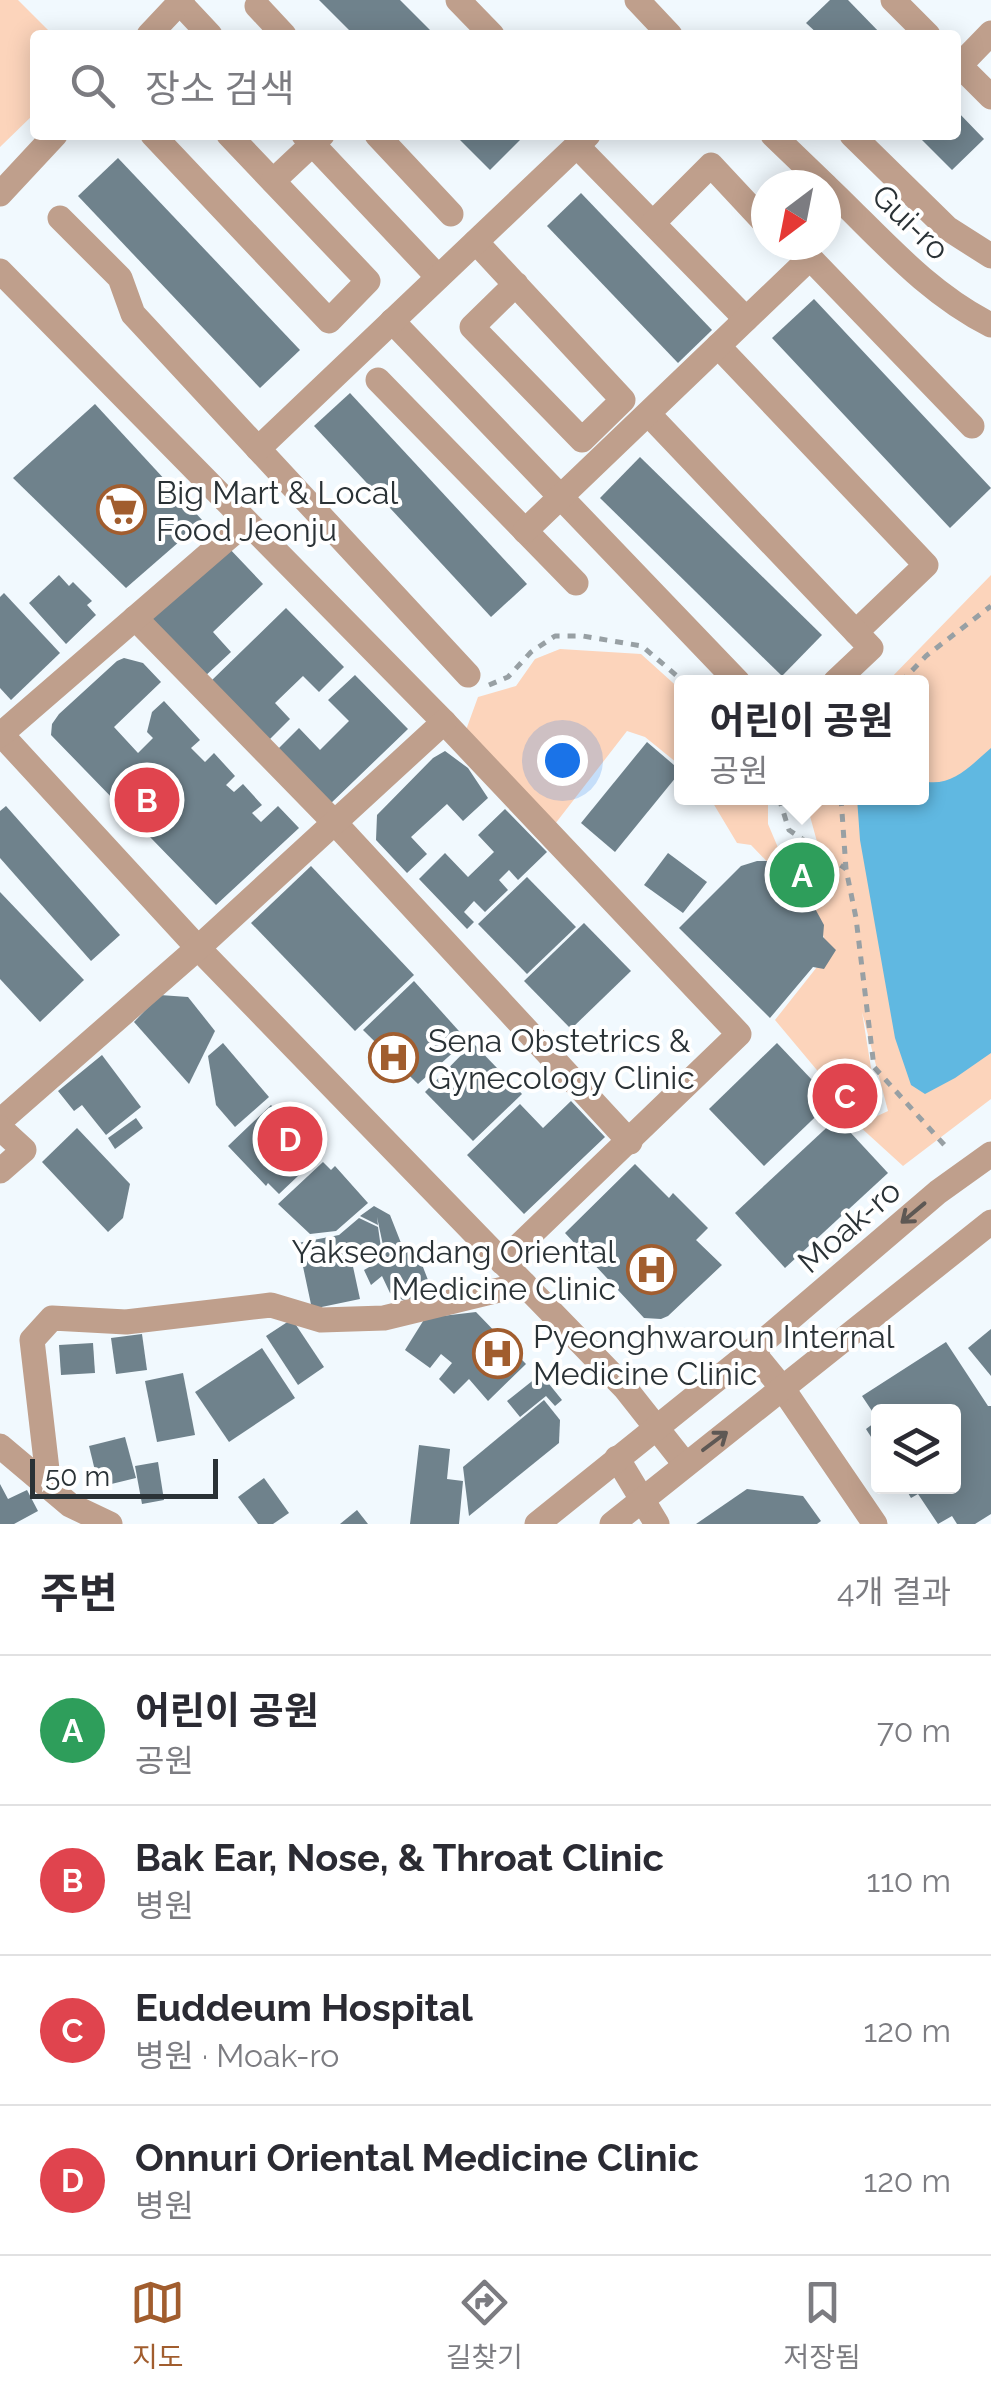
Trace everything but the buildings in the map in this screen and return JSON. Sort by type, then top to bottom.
[{"type":"street","points":[[458,0],[487,30]]},
{"type":"street","points":[[636,0],[665,30]]},
{"type":"street","points":[[893,0],[923,30]]},
{"type":"street","points":[[154,30],[181,1],[206,30]]},
{"type":"street","points":[[257,6],[279,30]]},
{"type":"street","points":[[961,61],[991,33]]},
{"type":"street","points":[[961,67],[991,97]]},
{"type":"street","points":[[0,194],[51,140]]},
{"type":"street","points":[[158,140],[329,321],[368,281],[235,140]]},
{"type":"street","points":[[273,181],[311,140]]},
{"type":"street","points":[[315,140],[438,277]]},
{"type":"street","points":[[383,140],[452,214]]},
{"type":"street","points":[[258,448],[582,140],[652,223],[746,319]]},
{"type":"street","name":"Gui-ro","points":[[778,140],[809,170]]},
{"type":"street","points":[[857,140],[947,228],[991,256]]},
{"type":"street","points":[[652,223],[711,166],[751,208]]},
{"type":"street","name":"Gui-ro","points":[[841,201],[920,278],[959,309],[991,326]]},
{"type":"street","points":[[60,218],[120,278],[134,314],[477,681]]},
{"type":"street","points":[[476,242],[516,284],[624,400],[582,440],[472,328],[516,284]]},
{"type":"street","points":[[526,531],[810,258],[972,426]]},
{"type":"street","points":[[0,271],[444,722],[739,1034],[502,1262]]},
{"type":"street","points":[[392,321],[731,675]]},
{"type":"street","points":[[718,346],[926,564],[856,632]]},
{"type":"street","points":[[378,380],[576,583]]},
{"type":"street","points":[[656,422],[871,648],[842,675]]},
{"type":"street","points":[[244,522],[0,734],[198,948],[625,1388],[685,1464]]},
{"type":"street","points":[[135,618],[335,823],[630,1142]]},
{"type":"street","points":[[10,1162],[0,1171],[24,1150],[0,1124],[444,722]]},
{"type":"street","name":"Moak-ro","points":[[537,1524],[752,1351],[938,1192],[991,1154]]},
{"type":"street","points":[[612,1524],[991,1222]]},
{"type":"street","points":[[49,1488],[32,1340],[52,1318],[126,1322],[272,1306],[320,1320],[384,1318],[524,1284]]},
{"type":"street","points":[[752,1351],[783,1389],[875,1524]]},
{"type":"street","points":[[0,1446],[70,1505],[110,1524]]},
{"type":"street","points":[[617,1458],[657,1524]]},
{"type":"path","points":[[908,675],[926,656],[991,606]]},
{"type":"path","points":[[477,681],[508,676],[530,652],[554,636],[583,636],[642,646],[676,675]]},
{"type":"path","points":[[782,805],[789,830],[846,869]]},
{"type":"path","points":[[841,805],[846,869],[856,918],[874,1067],[948,1150]]},
{"type":"shaded area","points":[[0,0],[18,0],[48,30],[30,30],[30,118],[0,147]]},
{"type":"shaded area","points":[[991,575],[991,1099],[903,1166],[858,1125],[888,1111],[862,1012],[876,1099],[852,1112],[775,1020],[828,953],[817,913],[751,845],[737,843],[714,805],[768,805],[768,824],[779,850],[816,862],[827,878],[807,805],[929,805],[929,675],[894,675]]},
{"type":"shaded area","points":[[560,649],[641,654],[674,684],[674,761],[645,737],[627,731],[555,824],[466,730],[478,697],[516,686],[535,659]]},
{"type":"water","points":[[991,748],[991,1053],[925,1094],[911,1085],[895,1038],[860,840],[858,805],[929,805],[929,782],[951,778]]},
{"type":"place","name":"Big Mart & Local Food Jeonju","points":[[121,510]]},
{"type":"place","name":"Bak Ear, Nose, & Throat Clinic","points":[[147,800]]},
{"type":"place","name":"어린이 공원","points":[[802,875]]},
{"type":"place","name":"Sena Obstetrics & Gynecology Clinic","points":[[393,1058]]},
{"type":"place","name":"Euddeum Hospital","points":[[845,1096]]},
{"type":"place","name":"Onnuri Oriental Medicine Clinic","points":[[290,1139]]},
{"type":"place","name":"Yakseondang Oriental Medicine Clinic","points":[[651,1269]]},
{"type":"place","name":"Pyeonghwaroun Internal Medicine Clinic","points":[[498,1354]]}]
